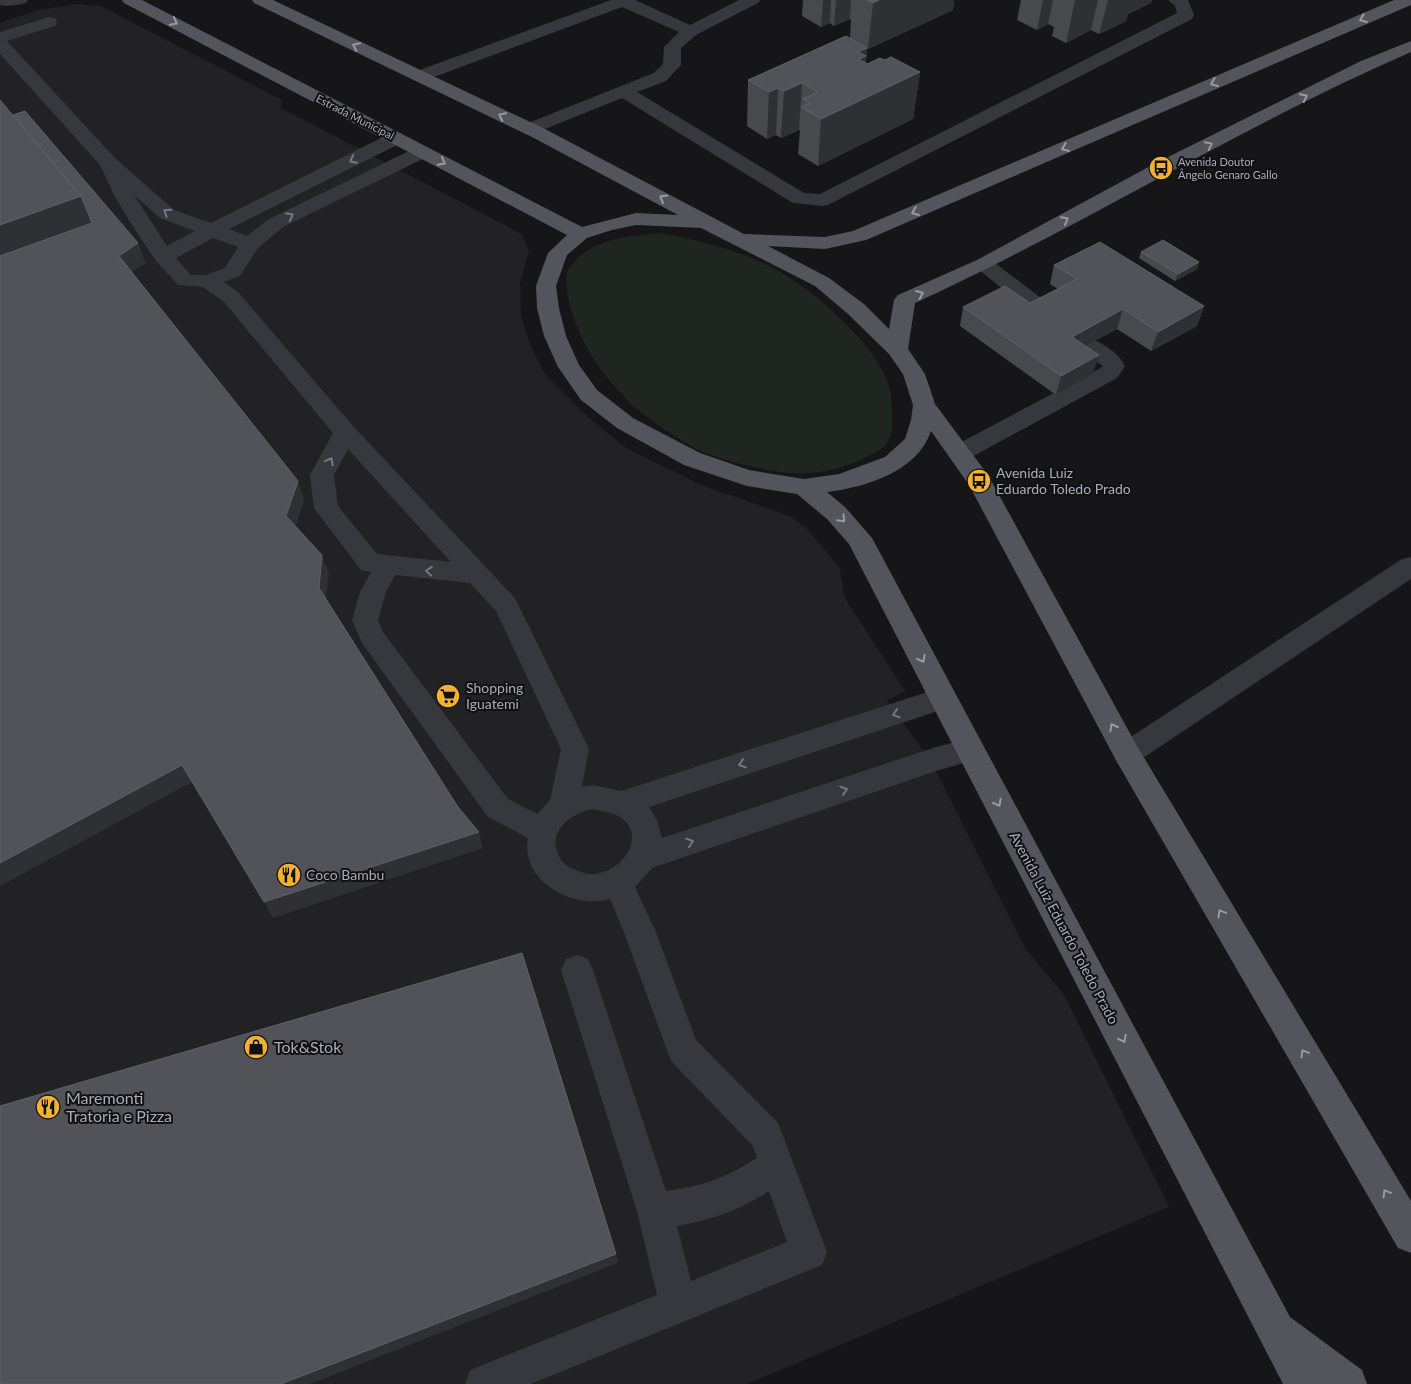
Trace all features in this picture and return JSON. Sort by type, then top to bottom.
[{"type":"main road","points":[[260,0],[529,129],[652,191],[705,222],[822,282],[856,309],[897,349],[914,374],[924,405],[979,481],[1127,754],[1411,1235]]},
{"type":"main road","points":[[736,238],[825,243],[859,236],[1408,0]]},
{"type":"main road","name":"Estrada Municipal","points":[[142,3],[580,234]]},
{"type":"main road","points":[[897,349],[905,300],[984,264],[1161,168],[1367,65],[1411,46]]},
{"type":"main road","points":[[705,222],[636,219],[607,225],[580,234],[558,253],[546,286],[548,308],[555,336],[569,367],[589,395],[625,423],[692,459],[747,478],[804,487],[840,482],[893,463],[915,443],[923,420],[924,405]]},
{"type":"main road","name":"Avenida Luiz Eduardo Toledo Prado","points":[[804,487],[836,513],[859,538],[1275,1327],[1303,1384]]},
{"type":"main road","points":[[1275,1327],[1323,1367],[1348,1384]]},
{"type":"street","points":[[3,1],[20,0]]},
{"type":"street","points":[[529,129],[660,77],[672,65],[673,47],[690,31],[752,0]]},
{"type":"street","points":[[624,92],[800,199],[823,200],[1186,15],[1182,3],[1176,0]]},
{"type":"street","points":[[420,76],[623,1],[690,31]]},
{"type":"street","points":[[0,38],[50,22]]},
{"type":"street","points":[[0,44],[109,163],[167,214],[250,244]]},
{"type":"street","points":[[163,257],[212,229],[396,138]]},
{"type":"street","points":[[109,163],[122,193],[163,257],[185,281],[208,281],[233,272],[250,244],[276,223],[422,152]]},
{"type":"street","points":[[984,264],[1045,312]]},
{"type":"street","points":[[208,281],[231,297],[345,432],[506,605],[575,749],[562,807]]},
{"type":"street","points":[[960,453],[1109,373],[1114,366],[1112,362],[1088,344]]},
{"type":"street","points":[[345,432],[322,475],[326,508],[370,563],[478,574]]},
{"type":"street","points":[[387,566],[373,592],[366,620],[372,636],[498,808],[543,831]]},
{"type":"street","points":[[1127,754],[1411,566]]},
{"type":"street","points":[[624,803],[942,698]]},
{"type":"street","points":[[644,858],[936,759],[970,750]]},
{"type":"street","points":[[593,797],[609,798],[624,803],[637,813],[645,827],[648,842],[644,858],[634,872],[618,882],[601,888],[581,888],[566,882],[553,873],[544,861],[541,846],[543,831],[551,818],[562,807],[577,800],[593,797]]},
{"type":"street","points":[[484,1384],[809,1252],[766,1135],[683,1050],[639,930],[618,882]]},
{"type":"street","points":[[577,970],[655,1211],[678,1305]]},
{"type":"street","points":[[655,1211],[697,1205],[742,1188],[778,1165]]},
{"type":"shaded area","name":"Shopping Iguatemi","points":[[75,4],[101,6],[282,100],[281,108],[522,234],[529,251],[520,283],[521,316],[531,347],[545,374],[587,416],[626,448],[701,485],[790,516],[808,530],[839,567],[845,598],[905,691],[887,701],[931,761],[1025,948],[1064,995],[1169,1207],[747,1384],[0,1384],[0,23],[34,11]]},
{"type":"shaded area","points":[[659,233],[714,245],[749,257],[783,274],[825,304],[866,346],[885,376],[891,393],[892,422],[892,430],[887,443],[871,455],[836,469],[808,473],[789,473],[734,462],[703,452],[670,433],[631,405],[594,360],[581,336],[571,311],[566,284],[567,273],[576,260],[594,247],[614,239]]},
{"type":"building","points":[[867,0],[879,0],[873,3]]},
{"type":"building","points":[[846,36],[867,48],[858,52],[866,56],[859,59],[867,64],[880,58],[885,60],[891,57],[920,72],[821,119],[801,107],[810,103],[803,99],[818,92],[802,83],[784,91],[778,88],[769,92],[748,80]]},
{"type":"building","points":[[0,100],[81,196],[0,225]]},
{"type":"building","points":[[25,111],[138,243],[119,256],[298,481],[286,516],[322,555],[319,588],[458,807],[479,832],[264,902],[182,765],[0,863],[0,256],[92,223],[81,196],[13,115]]},
{"type":"building","points":[[1163,240],[1199,262],[1178,274],[1141,252]]},
{"type":"building","points":[[1100,242],[1204,306],[1158,332],[1123,309],[1072,337],[1099,355],[1061,376],[963,307],[1005,286],[1030,303],[1077,279],[1054,265]]},
{"type":"building","points":[[522,953],[616,1254],[281,1384],[0,1384],[0,1106]]},
{"type":"place","name":"Avenida Doutor Ângelo Genaro Gallo","points":[[1161,168]]},
{"type":"place","name":"Avenida Luiz Eduardo Toledo Prado","points":[[979,481]]},
{"type":"place","name":"Shopping Iguatemi","points":[[448,696]]},
{"type":"place","name":"Coco Bambu","points":[[289,875]]},
{"type":"place","name":"Tok&Stok","points":[[256,1047]]},
{"type":"place","name":"Maremonti Tratoria e Pizza","points":[[48,1107]]}]
